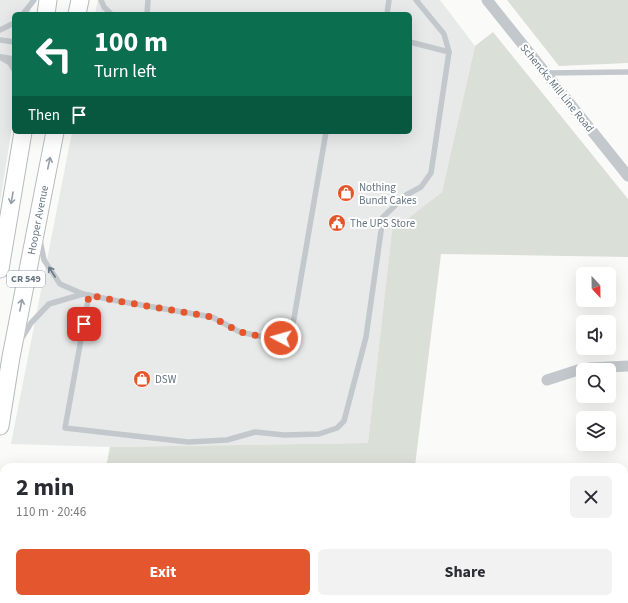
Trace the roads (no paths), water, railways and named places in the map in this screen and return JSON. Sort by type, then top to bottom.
[{"type":"main road","points":[[46,12],[48,0]]},
{"type":"main road","points":[[77,12],[80,0]]},
{"type":"main road","name":"CR 549","points":[[0,269],[23,134]]},
{"type":"main road","name":"Hooper Avenue","points":[[0,426],[11,357],[55,134]]},
{"type":"street","name":"Schencks Mill Line Road","points":[[486,0],[546,72],[628,176]]},
{"type":"street","points":[[547,380],[578,370],[628,366]]},
{"type":"lane","points":[[25,12],[34,0]]},
{"type":"lane","points":[[101,0],[104,7],[109,12]]},
{"type":"lane","points":[[147,12],[148,0]]},
{"type":"lane","points":[[387,12],[389,0]]},
{"type":"lane","points":[[89,295],[65,428],[188,442],[227,440],[255,432],[284,436],[319,434],[336,428],[344,421],[366,337],[382,217],[406,195],[421,187],[431,173],[449,52],[444,34],[416,0]]},
{"type":"lane","points":[[0,30],[12,24]]},
{"type":"lane","points":[[0,40],[12,42]]},
{"type":"lane","points":[[412,43],[449,52]]},
{"type":"lane","points":[[0,57],[12,59]]},
{"type":"lane","points":[[0,57],[10,63],[12,66]]},
{"type":"lane","points":[[546,72],[628,72]]},
{"type":"lane","points":[[36,226],[44,260],[60,284],[83,294],[212,317],[240,332],[259,336],[281,338],[288,334],[293,324],[326,134]]},
{"type":"lane","points":[[11,357],[31,323],[50,304],[83,294]]},
{"type":"place","name":"Nothing Bundt Cakes","points":[[346,193]]},
{"type":"place","name":"The UPS Store","points":[[337,223]]},
{"type":"place","name":"DSW","points":[[142,379]]}]
